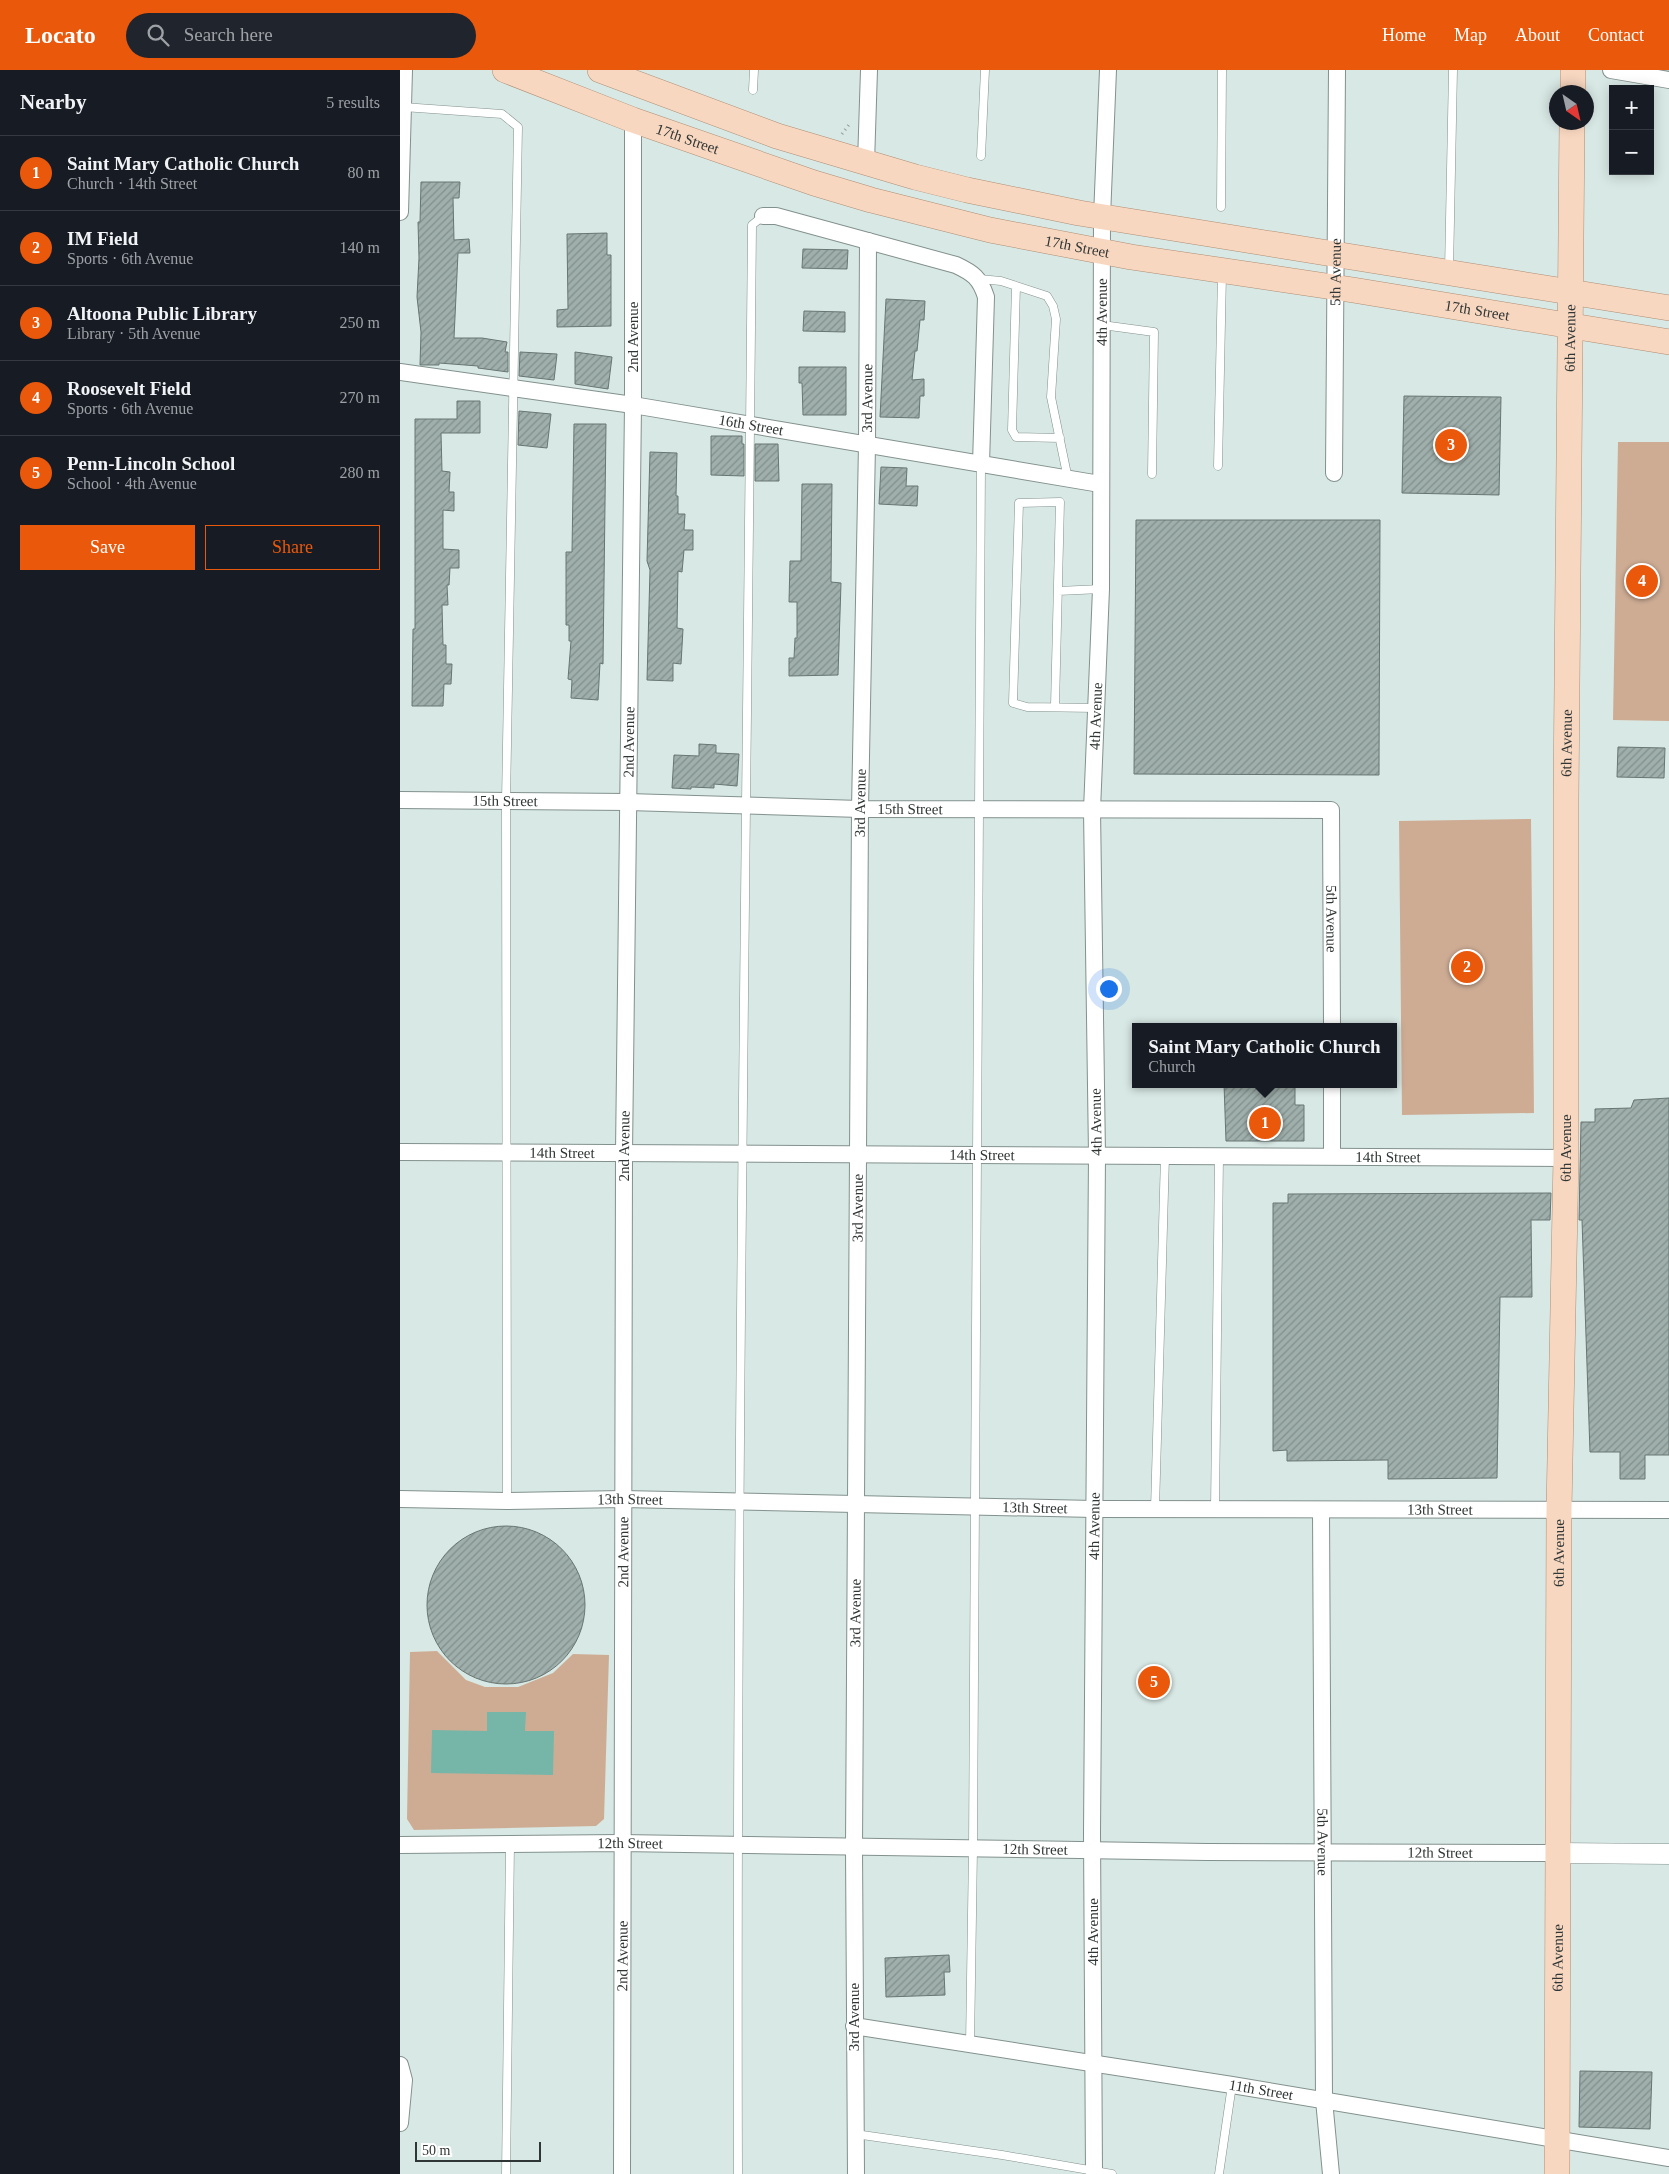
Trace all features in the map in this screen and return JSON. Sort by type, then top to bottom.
[{"type":"main road","name":"17th Street","points":[[505,70],[633,120],[772,169],[871,200],[990,230],[1130,257],[1669,342]]},
{"type":"main road","points":[[600,70],[634,77],[768,133],[866,163],[967,190],[1102,217],[1669,308]]},
{"type":"main road","points":[[1573,70],[1573,85]]},
{"type":"main road","name":"6th Avenue","points":[[1556,2174],[1559,1510],[1566,1158],[1566,799],[1572,326],[1570,293],[1572,130]]},
{"type":"street","points":[[400,212],[404,70]]},
{"type":"street","points":[[866,163],[869,70]]},
{"type":"street","name":"4th Avenue","points":[[1094,2172],[1092,1850],[1097,1155],[1092,810],[1101,589],[1102,217],[1108,70]]},
{"type":"street","name":"5th Avenue","points":[[1334,473],[1337,70]]},
{"type":"street","points":[[1612,70],[1669,80]]},
{"type":"street","name":"2nd Avenue","points":[[622,2174],[624,1153],[633,405],[633,120]]},
{"type":"street","points":[[764,216],[776,216],[956,265],[972,272],[979,278],[986,297],[982,464]]},
{"type":"street","name":"3rd Avenue","points":[[856,2174],[854,1848],[860,809],[867,445],[868,241]]},
{"type":"street","name":"16th Street","points":[[400,372],[633,405],[1100,484]]},
{"type":"street","name":"15th Street","points":[[400,800],[628,802],[860,809],[1330,810]]},
{"type":"street","name":"5th Avenue","points":[[1330,810],[1332,1023]]},
{"type":"street","points":[[1332,1088],[1332,1156]]},
{"type":"street","name":"14th Street","points":[[400,1152],[1566,1158]]},
{"type":"street","name":"13th Street","points":[[400,1499],[507,1501],[623,1499],[1155,1510],[1669,1510]]},
{"type":"street","name":"5th Avenue","points":[[1321,1510],[1324,2100],[1331,2174]]},
{"type":"street","name":"12th Street","points":[[400,1845],[622,1844],[1323,1853],[1669,1854]]},
{"type":"street","name":"11th Street","points":[[854,2026],[1232,2085],[1669,2158]]},
{"type":"street","points":[[400,2065],[404,2080],[400,2123]]},
{"type":"lane","points":[[753,90],[754,70]]},
{"type":"lane","points":[[981,156],[985,70]]},
{"type":"lane","points":[[1221,207],[1222,70]]},
{"type":"lane","points":[[1449,272],[1453,70]]},
{"type":"lane","points":[[403,107],[502,114],[518,127],[506,801],[507,1501]]},
{"type":"lane","points":[[738,2174],[737,1845],[741,1153],[752,225],[764,216]]},
{"type":"lane","points":[[1218,466],[1222,270]]},
{"type":"lane","points":[[979,278],[1001,282],[1047,296],[1053,306],[1056,319],[1051,397],[1068,479]]},
{"type":"lane","points":[[1016,286],[1012,430],[1016,437],[1060,438]]},
{"type":"lane","points":[[1102,325],[1154,332],[1152,474]]},
{"type":"lane","points":[[970,2045],[981,809],[982,464]]},
{"type":"lane","points":[[1055,706],[1060,502],[1019,503],[1013,703],[1027,707],[1096,708]]},
{"type":"lane","points":[[1058,591],[1101,589]]},
{"type":"lane","points":[[1155,1510],[1165,1156]]},
{"type":"lane","points":[[1215,1510],[1220,1156]]},
{"type":"lane","points":[[506,2174],[510,1844]]},
{"type":"lane","points":[[1219,2174],[1232,2085]]},
{"type":"lane","points":[[855,2134],[1112,2174]]},
{"type":"path","points":[[839,136],[844,133],[853,117]]},
{"type":"shaded area","points":[[1618,442],[1669,442],[1669,721],[1613,720]]},
{"type":"shaded area","points":[[1531,819],[1534,1113],[1402,1115],[1399,821]]},
{"type":"shaded area","points":[[437,1651],[466,1680],[485,1687],[518,1687],[553,1673],[573,1654],[609,1655],[604,1819],[596,1826],[414,1830],[407,1819],[410,1652]]},
{"type":"shaded area","points":[[487,1712],[526,1712],[525,1731],[554,1731],[553,1775],[431,1773],[432,1730],[487,1731]]},
{"type":"building","points":[[421,182],[460,182],[459,198],[453,198],[454,240],[469,239],[470,253],[458,253],[454,338],[482,338],[507,342],[505,352],[508,352],[508,372],[478,368],[478,366],[439,363],[439,365],[420,365],[421,332],[417,297],[418,222],[420,222]]},
{"type":"building","points":[[607,233],[607,255],[611,255],[611,326],[557,327],[557,310],[568,309],[567,234]]},
{"type":"building","points":[[803,249],[848,250],[847,269],[802,268]]},
{"type":"building","points":[[886,299],[925,301],[924,320],[920,320],[912,380],[924,379],[924,396],[920,396],[919,418],[880,417]]},
{"type":"building","points":[[804,311],[845,312],[845,332],[803,331]]},
{"type":"building","points":[[520,352],[557,354],[554,380],[519,376]]},
{"type":"building","points":[[575,352],[612,357],[608,389],[575,384]]},
{"type":"building","points":[[799,367],[846,367],[846,415],[803,415],[802,383],[799,383]]},
{"type":"building","points":[[1404,396],[1501,397],[1499,495],[1402,493]]},
{"type":"building","points":[[457,401],[480,401],[480,433],[441,433],[442,471],[450,472],[449,492],[454,492],[454,511],[443,510],[443,549],[459,550],[459,568],[450,568],[449,585],[447,585],[448,605],[442,605],[443,645],[446,645],[446,664],[452,664],[451,684],[444,684],[443,706],[412,706],[413,629],[415,629],[415,419],[457,419]]},
{"type":"building","points":[[519,411],[551,414],[547,448],[518,445]]},
{"type":"building","points":[[574,424],[606,424],[603,664],[600,663],[598,700],[571,698],[572,680],[568,679],[571,641],[569,641],[569,625],[566,625],[566,552],[572,552]]},
{"type":"building","points":[[711,436],[742,436],[742,444],[744,444],[744,476],[711,475]]},
{"type":"building","points":[[755,444],[778,444],[779,481],[755,481]]},
{"type":"building","points":[[650,452],[677,453],[676,496],[678,496],[678,514],[685,514],[684,530],[693,530],[693,550],[684,550],[682,572],[678,571],[677,628],[683,629],[681,664],[673,663],[673,681],[647,680],[650,570],[647,561]]},
{"type":"building","points":[[881,467],[907,468],[906,486],[918,486],[917,506],[879,504]]},
{"type":"building","points":[[802,484],[832,484],[831,582],[841,583],[838,675],[789,676],[789,658],[794,658],[795,638],[797,638],[797,602],[789,602],[790,561],[801,561]]},
{"type":"building","points":[[1136,520],[1380,520],[1379,775],[1134,774]]},
{"type":"building","points":[[699,744],[716,745],[716,753],[739,754],[737,786],[714,784],[714,788],[672,788],[674,755],[699,756]]},
{"type":"building","points":[[1618,747],[1665,748],[1664,778],[1617,777]]},
{"type":"building","points":[[1224,1088],[1295,1088],[1295,1105],[1304,1105],[1304,1141],[1226,1141]]},
{"type":"building","points":[[1669,1098],[1669,1455],[1645,1455],[1645,1479],[1620,1479],[1620,1452],[1590,1452],[1582,1220],[1579,1220],[1581,1122],[1595,1122],[1595,1109],[1631,1108],[1634,1100]]},
{"type":"building","points":[[1551,1193],[1550,1220],[1531,1220],[1532,1297],[1500,1297],[1497,1478],[1388,1479],[1388,1460],[1287,1461],[1287,1450],[1273,1451],[1273,1203],[1288,1203],[1288,1194]]},
{"type":"building","points":[[514,1526],[529,1529],[543,1535],[562,1549],[572,1561],[582,1582],[585,1605],[582,1628],[572,1649],[562,1661],[550,1671],[529,1681],[514,1684],[498,1684],[483,1681],[462,1671],[440,1649],[428,1620],[427,1597],[430,1582],[440,1561],[462,1539],[491,1527]]},
{"type":"building","points":[[949,1955],[950,1972],[944,1972],[945,1995],[886,1997],[885,1958]]},
{"type":"building","points":[[1580,2071],[1652,2072],[1650,2129],[1579,2127]]},
{"type":"place","name":"Altoona Public Library","points":[[1451,445]]},
{"type":"place","name":"Roosevelt Field","points":[[1642,581]]},
{"type":"place","name":"IM Field","points":[[1467,967]]},
{"type":"place","name":"Saint Mary Catholic Church","points":[[1265,1123]]},
{"type":"place","name":"Penn-Lincoln School","points":[[1154,1682]]}]
